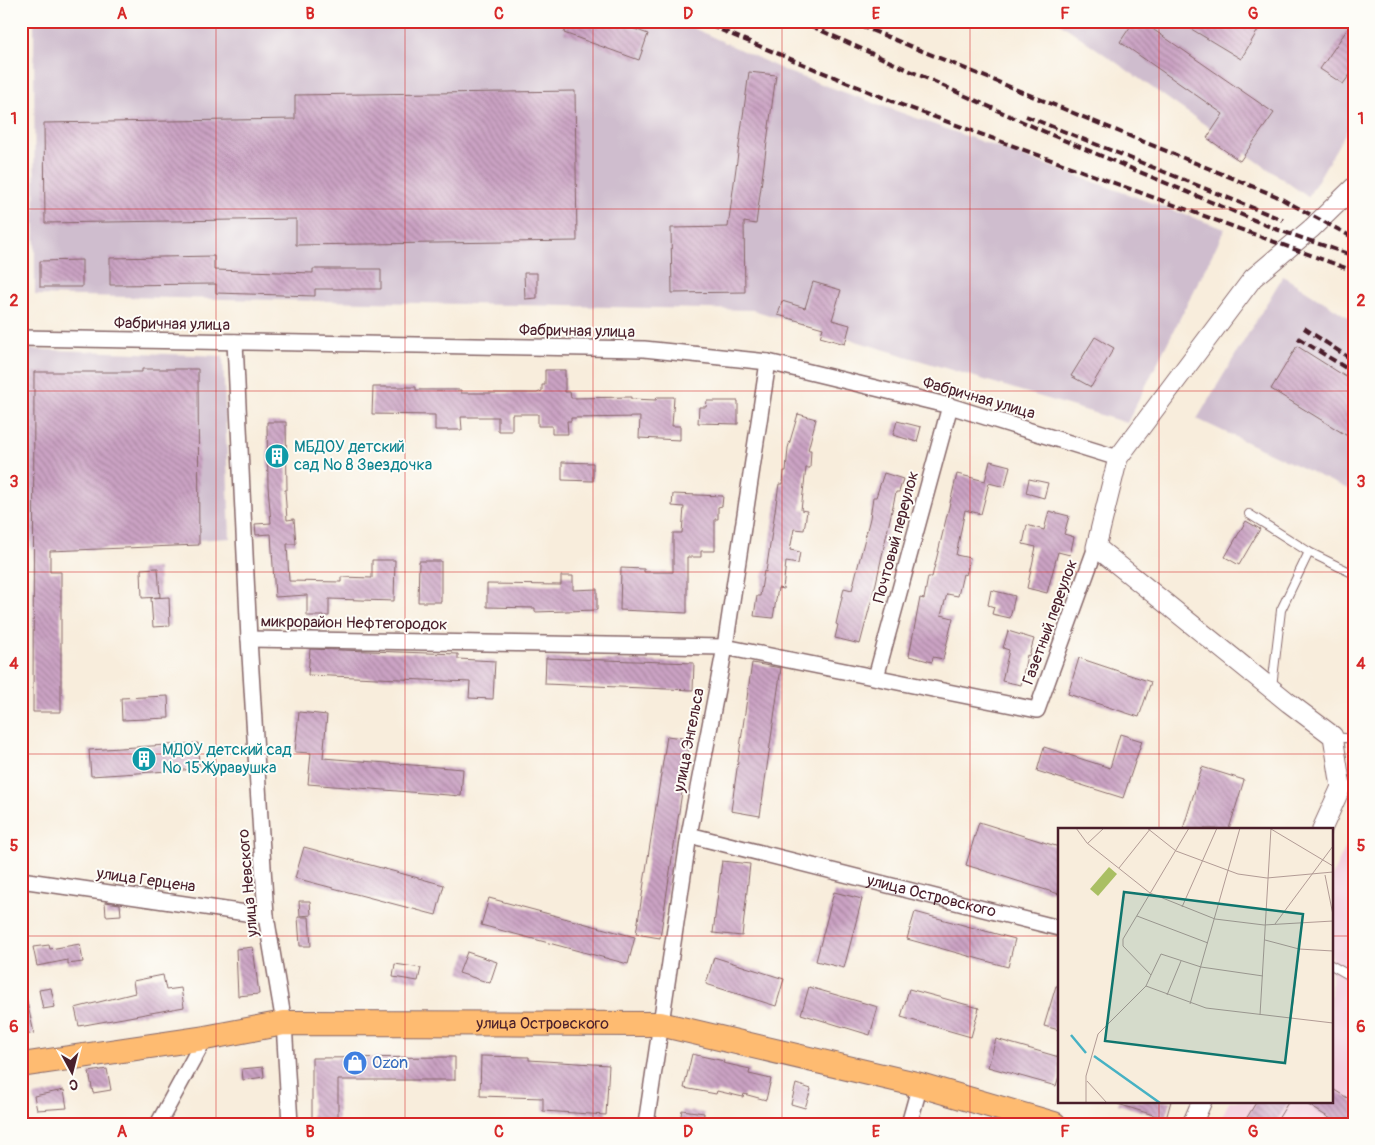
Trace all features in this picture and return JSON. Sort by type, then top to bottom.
[{"type":"main road","name":"улица Островского","points":[[21,1065],[205,1038],[284,1023],[660,1024],[920,1085],[1054,1124]]},
{"type":"street","points":[[1322,828],[1340,787],[1333,736],[1271,689],[1096,547],[1118,458],[1253,278],[1312,228],[1354,187]]},
{"type":"street","name":"Фабричная улица","points":[[21,338],[644,349],[768,362],[950,406],[1118,458]]},
{"type":"street","name":"микрорайон Нефтегородок","points":[[235,342],[249,639],[725,646],[1037,710]]},
{"type":"street","name":"улица Энгельса","points":[[646,1124],[689,835],[725,646],[768,362]]},
{"type":"street","name":"Почтовый переулок","points":[[876,678],[950,406]]},
{"type":"street","name":"Газетный переулок","points":[[1037,710],[1096,547]]},
{"type":"street","name":"улица Невского","points":[[249,639],[266,916],[284,1023],[290,1124]]},
{"type":"street","name":"улица Островского","points":[[689,835],[1058,928]]},
{"type":"street","name":"улица Герцена","points":[[21,880],[266,916]]},
{"type":"street","points":[[158,1124],[205,1038]]},
{"type":"street","points":[[909,1124],[920,1085]]},
{"type":"street","points":[[1192,1124],[1202,1102]]},
{"type":"lane","points":[[1249,514],[1309,552],[1354,574]]},
{"type":"lane","points":[[1271,689],[1281,610],[1309,552]]},
{"type":"lane","points":[[1333,736],[1354,739]]},
{"type":"lane","points":[[1332,966],[1354,978]]},
{"type":"shaded area","points":[[34,21],[678,21],[788,72],[1225,229],[1127,423],[753,310],[35,295]]},
{"type":"shaded area","points":[[1057,21],[1354,21],[1354,118],[1308,197]]},
{"type":"shaded area","points":[[1283,276],[1354,321],[1354,492],[1197,419]]},
{"type":"shaded area","points":[[23,349],[223,356],[230,538],[31,550]]},
{"type":"shaded area","points":[[1354,829],[1354,1124],[1219,1124],[1229,1102],[1332,1102],[1332,876]]},
{"type":"building","points":[[569,21],[613,21],[648,34],[639,60],[564,33]]},
{"type":"building","points":[[1134,21],[1141,21],[1274,113],[1240,161],[1207,138],[1223,114],[1120,42]]},
{"type":"building","points":[[1178,21],[1254,21],[1261,25],[1241,59]]},
{"type":"building","points":[[1353,21],[1354,69],[1343,84],[1320,69]]},
{"type":"building","points":[[749,72],[776,75],[756,224],[744,222],[745,292],[672,293],[671,228],[728,227]]},
{"type":"building","points":[[575,91],[577,241],[296,245],[296,219],[45,223],[44,123],[295,119],[295,95]]},
{"type":"building","points":[[214,256],[214,270],[313,273],[313,269],[381,269],[381,289],[315,289],[315,296],[216,293],[216,284],[110,285],[110,258]]},
{"type":"building","points":[[82,260],[82,287],[40,287],[40,261]]},
{"type":"building","points":[[524,273],[537,273],[537,298],[525,299]]},
{"type":"building","points":[[813,282],[841,290],[832,320],[850,325],[845,344],[820,337],[823,328],[778,315],[782,301],[805,308]]},
{"type":"building","points":[[1095,337],[1114,348],[1091,387],[1071,376]]},
{"type":"building","points":[[1297,346],[1354,382],[1354,440],[1271,389]]},
{"type":"building","points":[[142,369],[198,369],[199,545],[50,551],[50,572],[61,572],[61,712],[33,712],[34,372],[142,372]]},
{"type":"building","points":[[545,370],[565,370],[565,392],[570,392],[571,398],[631,397],[631,399],[656,400],[657,397],[674,397],[672,426],[680,426],[680,440],[639,438],[640,417],[571,418],[571,421],[567,421],[568,434],[552,434],[552,426],[538,426],[538,414],[512,414],[512,431],[498,431],[498,417],[461,417],[462,430],[435,430],[435,415],[372,414],[373,387],[416,387],[416,390],[461,390],[461,393],[537,393],[542,391],[542,385],[545,385]]},
{"type":"building","points":[[707,401],[738,401],[738,424],[698,423],[699,407],[706,407]]},
{"type":"building","points":[[798,414],[816,419],[808,450],[811,450],[810,468],[806,468],[801,510],[807,511],[804,530],[794,529],[790,550],[800,552],[798,564],[786,562],[783,589],[778,588],[773,618],[754,616],[757,596],[760,596],[764,571],[766,572],[779,484],[783,484],[788,448]]},
{"type":"building","points":[[897,421],[921,427],[917,442],[893,435]]},
{"type":"building","points":[[267,422],[286,422],[287,490],[285,490],[287,520],[294,519],[296,544],[287,544],[289,581],[341,582],[341,577],[372,578],[372,560],[395,560],[394,601],[329,599],[329,616],[307,616],[307,595],[275,597],[271,534],[256,535],[255,524],[271,523],[268,486]]},
{"type":"building","points":[[990,461],[1010,466],[1005,487],[989,483],[981,514],[965,510],[956,555],[970,558],[966,575],[963,574],[958,596],[947,594],[941,615],[953,618],[943,659],[933,657],[932,662],[909,656],[920,598],[924,599],[928,577],[932,577],[957,474],[985,481]]},
{"type":"building","points":[[562,462],[593,463],[593,481],[562,480]]},
{"type":"building","points":[[884,473],[903,479],[899,492],[896,492],[876,583],[860,644],[835,638],[838,625],[836,624],[844,588],[852,590],[870,518],[873,497],[876,497]]},
{"type":"building","points":[[1029,479],[1048,483],[1044,498],[1026,493]]},
{"type":"building","points":[[673,494],[723,496],[722,506],[718,507],[718,519],[715,519],[715,551],[701,551],[701,557],[687,557],[687,613],[620,610],[621,568],[644,569],[644,572],[673,572],[673,533],[682,533],[684,507],[672,506]]},
{"type":"building","points":[[1049,511],[1069,516],[1064,534],[1074,537],[1070,555],[1058,552],[1047,593],[1027,588],[1036,547],[1023,544],[1027,525],[1044,530]]},
{"type":"building","points":[[1246,521],[1260,529],[1239,565],[1225,557]]},
{"type":"building","points":[[419,561],[441,561],[441,602],[418,602]]},
{"type":"building","points":[[158,568],[160,597],[142,598],[141,569]]},
{"type":"building","points":[[561,576],[573,576],[573,590],[597,589],[597,610],[535,612],[535,608],[487,607],[487,584],[561,585]]},
{"type":"building","points":[[991,590],[1015,596],[1010,618],[992,614],[994,607],[988,605]]},
{"type":"building","points":[[169,597],[170,626],[153,627],[151,598]]},
{"type":"building","points":[[1008,631],[1034,639],[1029,656],[1027,655],[1021,685],[1002,681],[1009,650],[1003,648]]},
{"type":"building","points":[[310,649],[458,654],[458,659],[495,661],[493,699],[469,698],[470,682],[308,675]]},
{"type":"building","points":[[546,658],[694,663],[693,690],[545,684]]},
{"type":"building","points":[[1079,658],[1151,682],[1139,717],[1068,694]]},
{"type":"building","points":[[752,663],[781,668],[760,816],[731,811]]},
{"type":"building","points":[[168,696],[169,718],[122,720],[121,698]]},
{"type":"building","points":[[299,712],[327,715],[323,758],[463,769],[461,796],[308,784],[311,753],[295,752]]},
{"type":"building","points":[[1120,734],[1142,741],[1123,798],[1037,771],[1044,747],[1110,768]]},
{"type":"building","points":[[667,736],[690,739],[660,938],[636,934]]},
{"type":"building","name":"МДОУ детский сад № 15 Журавушка","points":[[198,743],[199,769],[91,776],[89,750]]},
{"type":"building","points":[[1202,767],[1244,780],[1229,828],[1183,828]]},
{"type":"building","points":[[979,822],[1058,847],[1058,894],[966,865]]},
{"type":"building","points":[[304,847],[444,885],[436,915],[295,878]]},
{"type":"building","points":[[722,861],[750,864],[742,936],[713,933]]},
{"type":"building","points":[[834,892],[862,899],[844,968],[816,961]]},
{"type":"building","points":[[489,898],[635,937],[628,964],[481,925]]},
{"type":"building","points":[[299,901],[310,901],[311,915],[300,916]]},
{"type":"building","points":[[105,902],[120,904],[121,915],[106,916]]},
{"type":"building","points":[[915,912],[1015,939],[1008,967],[907,939]]},
{"type":"building","points":[[298,917],[309,917],[311,946],[300,946]]},
{"type":"building","points":[[80,944],[83,962],[68,964],[68,960],[37,966],[33,947],[49,945],[50,949]]},
{"type":"building","points":[[253,947],[259,994],[238,996],[236,949]]},
{"type":"building","points":[[467,952],[497,962],[490,983],[459,973]]},
{"type":"building","points":[[714,957],[784,979],[776,1006],[706,984]]},
{"type":"building","points":[[395,964],[421,968],[418,981],[393,977]]},
{"type":"building","points":[[163,975],[166,990],[181,988],[184,1007],[79,1026],[75,1008],[135,993],[133,981]]},
{"type":"building","points":[[1056,986],[1058,986],[1058,1030],[1044,1026]]},
{"type":"building","points":[[809,987],[878,1007],[870,1035],[801,1014]]},
{"type":"building","points":[[51,988],[55,1007],[43,1009],[39,990]]},
{"type":"building","points":[[909,989],[979,1008],[971,1037],[901,1017]]},
{"type":"building","points":[[26,997],[34,1033],[21,1036],[21,998]]},
{"type":"building","points":[[996,1039],[1058,1057],[1058,1079],[1056,1086],[988,1067]]},
{"type":"building","points":[[692,1054],[750,1069],[749,1074],[771,1079],[766,1100],[744,1094],[743,1097],[717,1091],[716,1094],[684,1088]]},
{"type":"building","points":[[481,1056],[529,1057],[529,1060],[609,1065],[606,1115],[543,1111],[543,1098],[480,1096]]},
{"type":"building","points":[[455,1057],[455,1080],[338,1080],[338,1124],[312,1124],[312,1058]]},
{"type":"building","points":[[263,1067],[264,1077],[243,1080],[242,1069]]},
{"type":"building","points":[[107,1069],[111,1090],[93,1093],[89,1072]]},
{"type":"building","points":[[796,1084],[811,1089],[805,1108],[791,1104]]},
{"type":"building","points":[[1332,1089],[1354,1102],[1354,1124],[1339,1124],[1304,1102],[1332,1102]]},
{"type":"building","points":[[64,1090],[67,1108],[37,1110],[34,1096]]},
{"type":"building","points":[[1118,1102],[1171,1102],[1166,1119],[1118,1104]]},
{"type":"building","points":[[1256,1102],[1288,1102],[1275,1124],[1243,1124]]},
{"type":"building","points":[[682,1110],[704,1113],[703,1124],[680,1121]]},
{"type":"railway","points":[[699,21],[899,104],[1354,271]]},
{"type":"railway","points":[[800,21],[1054,136],[1273,228],[1354,256]]},
{"type":"railway","points":[[849,21],[1276,196],[1354,238]]},
{"type":"railway","points":[[1026,116],[1283,220]]},
{"type":"railway","points":[[1304,328],[1354,361]]},
{"type":"railway","points":[[1298,338],[1354,373]]},
{"type":"place","name":"МБДОУ детский сад № 8 Звездочка","points":[[277,456]]},
{"type":"place","name":"МДОУ детский сад № 15 Журавушка","points":[[144,759]]},
{"type":"place","name":"Ozon","points":[[355,1063]]}]
